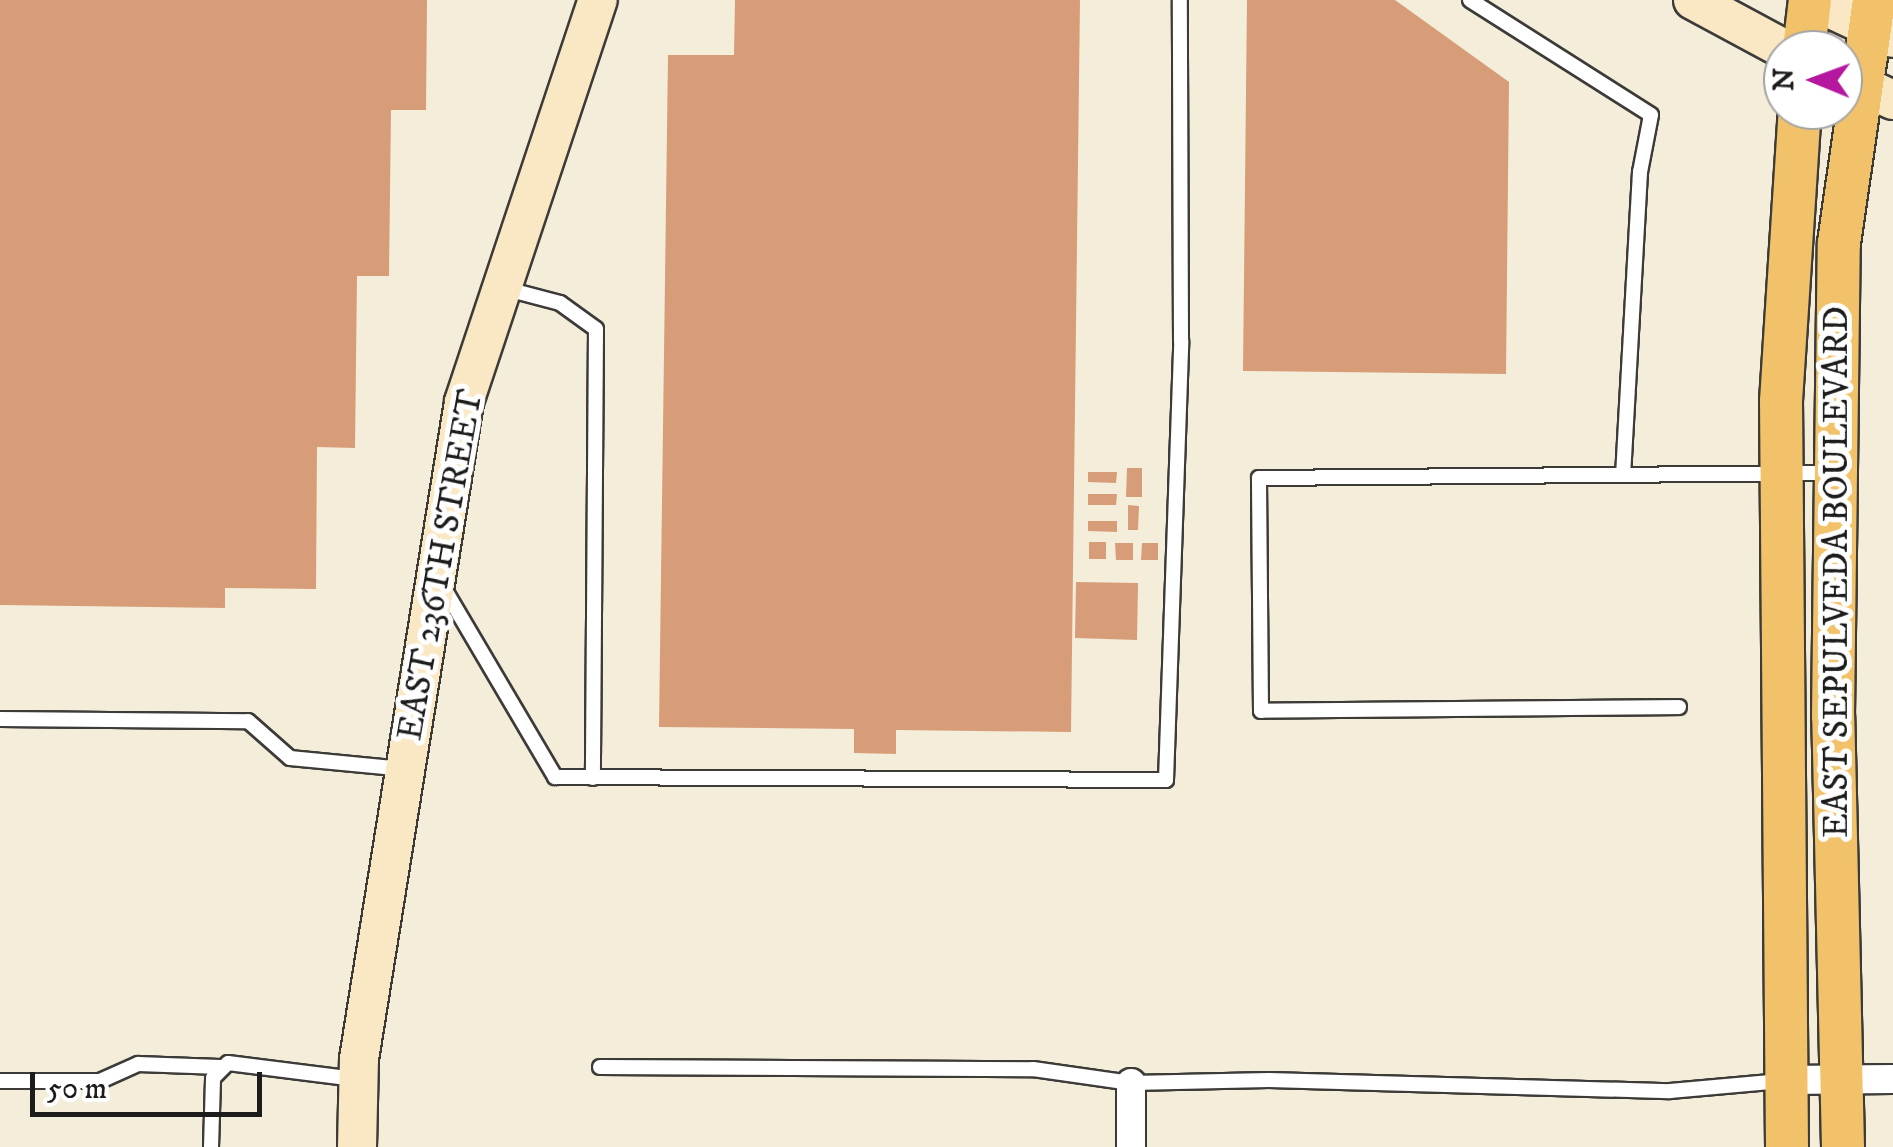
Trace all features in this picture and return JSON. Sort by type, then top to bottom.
[{"type":"main road","points":[[1807,30],[1811,0]]},
{"type":"main road","name":"EAST SEPULVEDA BOULEVARD","points":[[1842,1147],[1833,716],[1839,243],[1878,22]]},
{"type":"main road","name":"EAST SEPULVEDA BOULEVARD","points":[[1786,1147],[1782,474],[1786,258],[1798,130]]},
{"type":"street","name":"EAST 236TH STREET","points":[[357,1147],[358,1080],[464,402],[598,0]]},
{"type":"street","points":[[1693,0],[1763,38]]},
{"type":"street","points":[[1811,0],[1878,22]]},
{"type":"street","points":[[1786,1080],[1893,1078]]},
{"type":"street","points":[[1130,1083],[1131,1147]]},
{"type":"lane","points":[[437,576],[555,777],[1166,780],[1180,341],[1180,0]]},
{"type":"lane","points":[[1470,0],[1650,115],[1640,172],[1623,475]]},
{"type":"lane","points":[[502,288],[560,303],[596,330],[593,778]]},
{"type":"lane","points":[[1679,707],[1261,711],[1259,478],[1836,473]]},
{"type":"lane","points":[[0,719],[248,722],[290,758],[406,769]]},
{"type":"lane","points":[[0,1081],[100,1081],[138,1064],[358,1080]]},
{"type":"lane","points":[[212,1147],[212,1089],[220,1067]]},
{"type":"lane","points":[[600,1067],[1032,1069],[1130,1083],[1268,1080],[1670,1091],[1786,1080]]},
{"type":"building","points":[[0,0],[427,0],[426,110],[391,110],[389,276],[357,276],[355,448],[317,447],[316,589],[225,588],[225,608],[0,605]]},
{"type":"building","points":[[735,0],[1080,0],[1071,732],[896,730],[896,754],[854,753],[854,729],[659,727],[668,55],[734,55]]},
{"type":"building","points":[[1247,0],[1395,0],[1509,82],[1506,374],[1243,371]]},
{"type":"building","points":[[1127,468],[1142,468],[1142,497],[1126,497]]},
{"type":"building","points":[[1088,472],[1117,472],[1116,483],[1088,482]]},
{"type":"building","points":[[1088,494],[1117,494],[1116,505],[1088,505]]},
{"type":"building","points":[[1128,505],[1139,506],[1138,530],[1128,530]]},
{"type":"building","points":[[1088,521],[1117,521],[1117,532],[1088,531]]},
{"type":"building","points":[[1089,542],[1106,542],[1106,559],[1089,559]]},
{"type":"building","points":[[1115,543],[1133,543],[1133,560],[1116,560]]},
{"type":"building","points":[[1142,543],[1158,543],[1158,560],[1141,560]]},
{"type":"building","points":[[1076,582],[1138,583],[1137,640],[1075,638]]}]
